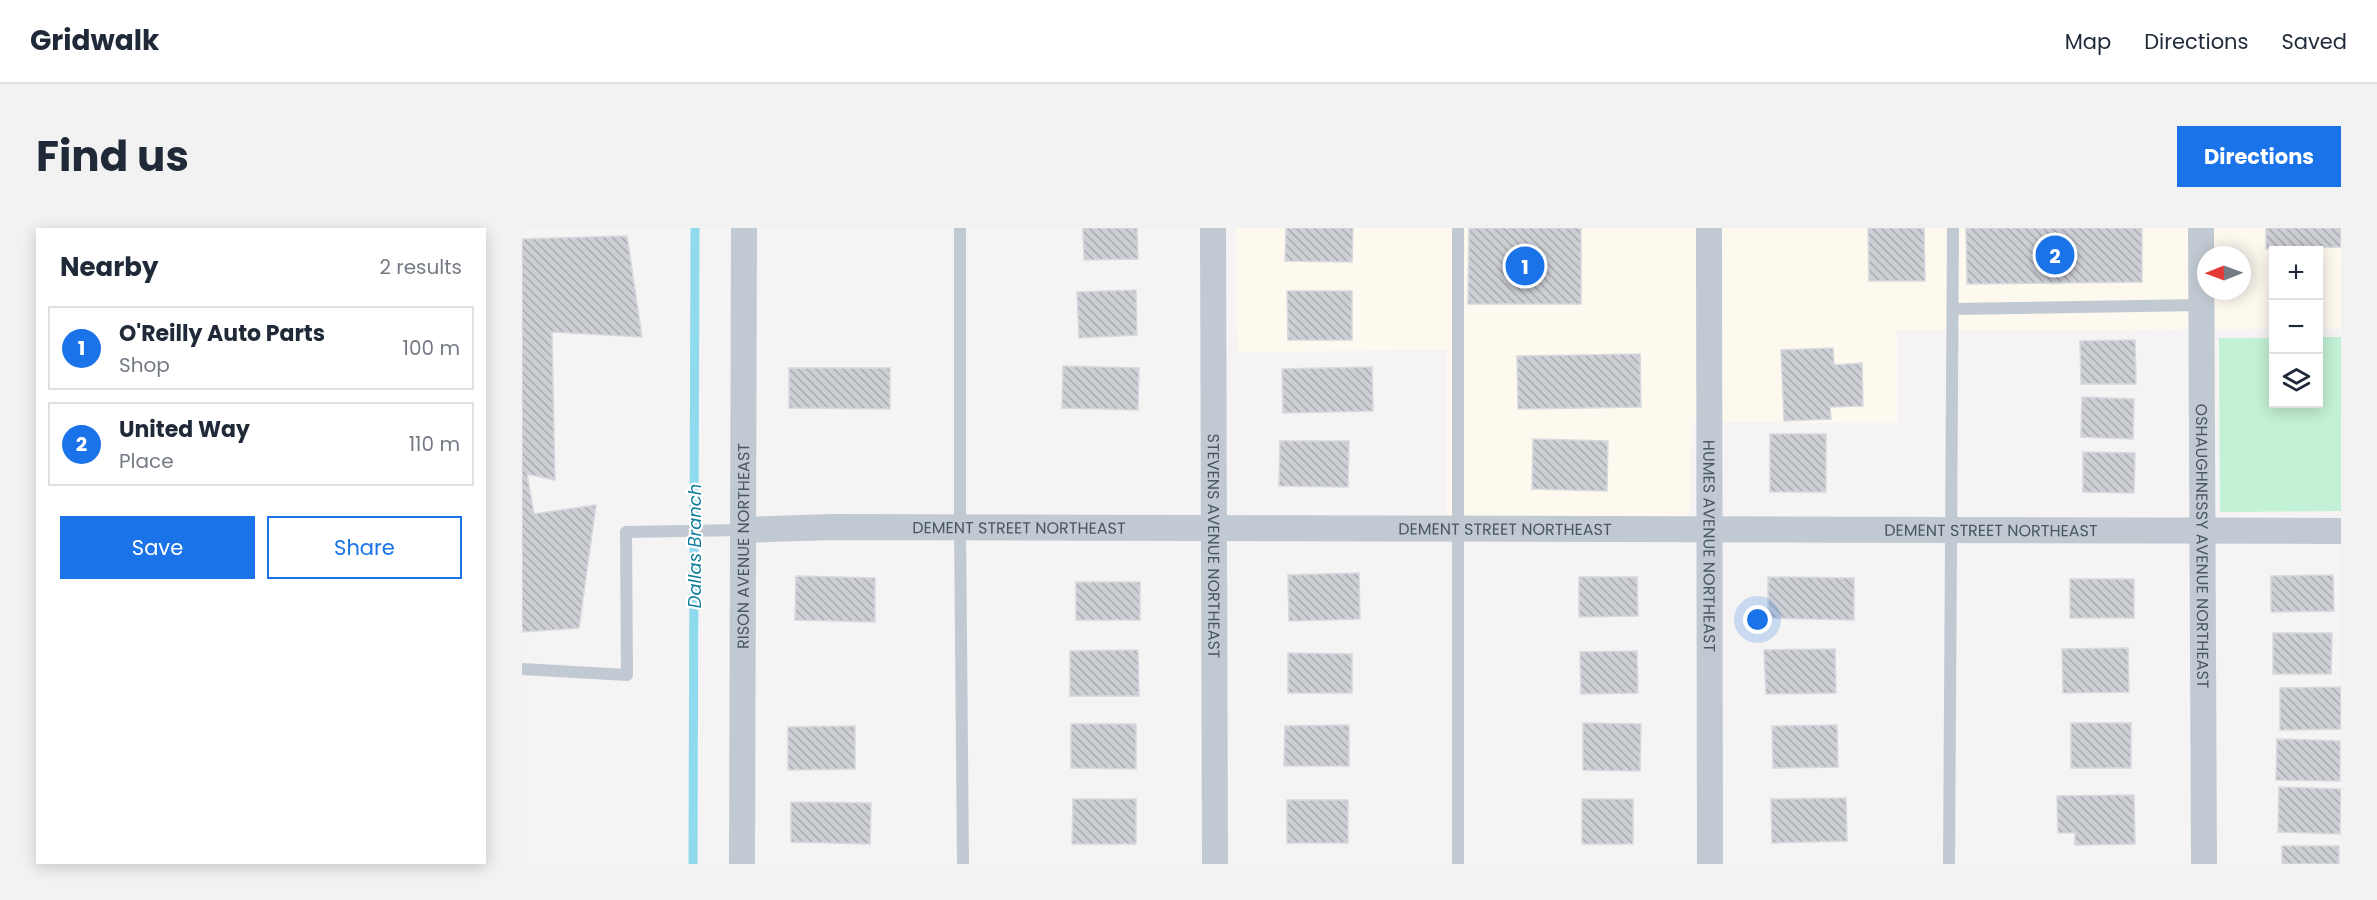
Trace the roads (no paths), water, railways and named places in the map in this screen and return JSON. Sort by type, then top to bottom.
[{"type":"street","name":"RISON AVENUE NORTHEAST","points":[[742,864],[733,530],[744,228]]},
{"type":"street","name":"STEVENS AVENUE NORTHEAST","points":[[1213,228],[1215,864]]},
{"type":"street","name":"HUMES AVENUE NORTHEAST","points":[[1708,228],[1710,864]]},
{"type":"street","name":"OSHAUGHNESSY AVENUE NORTHEAST","points":[[2201,228],[2204,864]]},
{"type":"street","name":"DEMENT STREET NORTHEAST","points":[[733,530],[960,527],[2341,531]]},
{"type":"lane","points":[[960,228],[963,864]]},
{"type":"lane","points":[[1458,228],[1458,864]]},
{"type":"lane","points":[[1949,864],[1953,228]]},
{"type":"lane","points":[[1952,309],[2201,305]]},
{"type":"lane","name":"DEMENT STREET NORTHEAST","points":[[522,669],[627,675],[626,532],[733,530]]},
{"type":"waterway","name":"Dallas Branch","points":[[693,864],[695,228]]},
{"type":"place","name":"United Way","points":[[2055,255]]},
{"type":"place","name":"O'Reilly Auto Parts","points":[[1525,266]]}]
